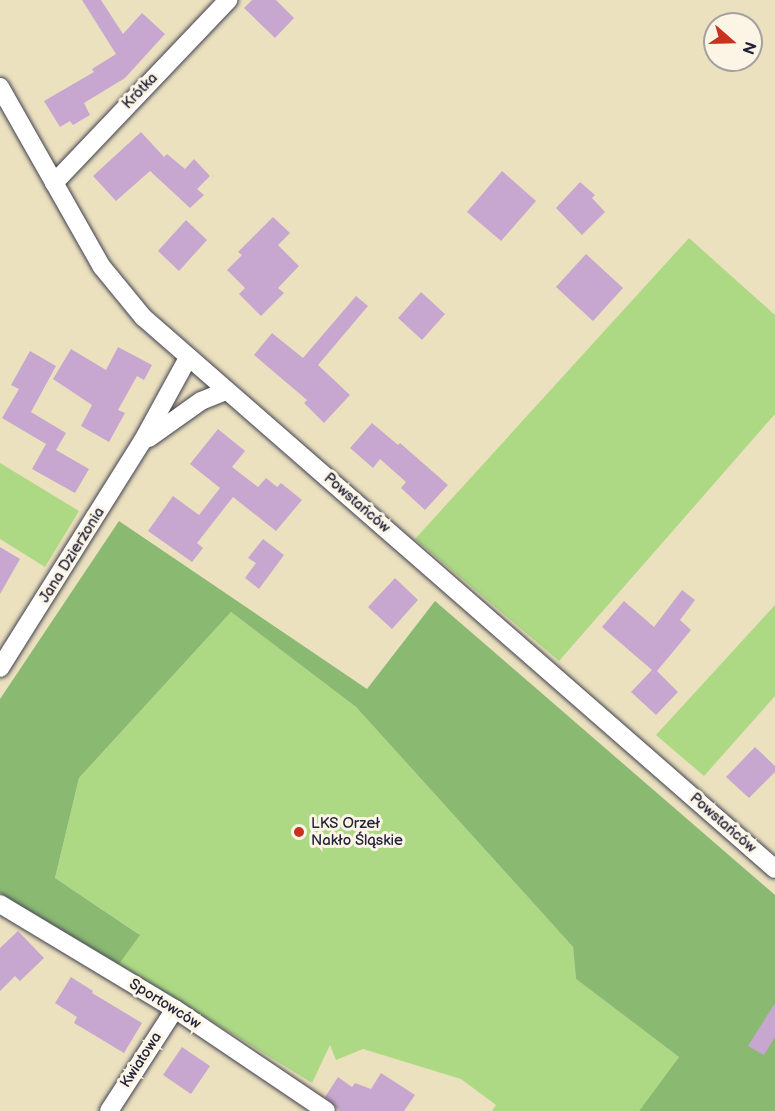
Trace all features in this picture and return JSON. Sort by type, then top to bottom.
[{"type":"street","name":"Krótka","points":[[54,183],[228,0]]},
{"type":"street","name":"Powstańców","points":[[0,87],[102,267],[143,317],[775,869]]},
{"type":"street","name":"Jana Dzierżonia","points":[[0,668],[142,442],[188,358]]},
{"type":"street","name":"Jana Dzierżonia","points":[[142,442],[201,401],[226,391]]},
{"type":"street","name":"Sportowców","points":[[0,904],[175,1009],[326,1111]]},
{"type":"street","name":"Kwiatowa","points":[[109,1111],[175,1009]]},
{"type":"green space","points":[[689,238],[775,315],[775,414],[559,661],[415,539]]},
{"type":"green space","points":[[0,463],[79,511],[45,567],[0,539]]},
{"type":"green space","points":[[119,521],[367,689],[435,601],[775,895],[775,1111],[639,1111],[679,1057],[576,979],[573,947],[356,707],[231,612],[79,778],[55,878],[140,935],[119,964],[0,893],[0,699]]},
{"type":"green space","points":[[775,605],[775,696],[704,776],[656,735]]},
{"type":"green space","name":"LKS Orzeł Nakło Śląskie","points":[[231,612],[356,707],[573,947],[576,979],[679,1057],[639,1111],[492,1111],[496,1105],[461,1079],[363,1049],[336,1060],[330,1045],[312,1083],[119,964],[139,934],[55,878],[79,778]]},
{"type":"building","points":[[82,0],[101,0],[123,34],[142,13],[165,34],[125,78],[84,103],[90,115],[73,125],[70,121],[60,127],[44,101],[94,72],[92,69],[116,54]]},
{"type":"building","points":[[252,0],[276,0],[294,18],[275,38],[244,8]]},
{"type":"building","points":[[141,132],[164,157],[167,154],[185,169],[194,159],[210,176],[197,189],[204,195],[190,208],[150,171],[116,201],[93,176]]},
{"type":"building","points":[[502,171],[536,201],[501,241],[467,212]]},
{"type":"building","points":[[580,182],[595,195],[592,198],[605,212],[582,235],[556,208]]},
{"type":"building","points":[[273,217],[290,233],[278,245],[299,266],[278,288],[284,293],[261,316],[239,294],[245,288],[227,270],[242,255],[238,252]]},
{"type":"building","points":[[186,220],[207,240],[179,271],[158,251]]},
{"type":"building","points":[[586,254],[623,288],[593,321],[556,287]]},
{"type":"building","points":[[421,292],[445,314],[422,340],[398,318]]},
{"type":"building","points":[[356,296],[368,306],[318,365],[350,395],[324,423],[304,403],[307,400],[254,355],[272,333],[303,358]]},
{"type":"building","points":[[118,347],[152,365],[144,380],[137,376],[118,410],[125,413],[109,442],[81,426],[92,405],[53,379],[71,349],[106,370]]},
{"type":"building","points":[[30,351],[56,366],[31,412],[66,433],[56,450],[89,469],[75,493],[32,469],[46,444],[2,418],[19,389],[11,385]]},
{"type":"building","points":[[372,423],[398,445],[400,443],[448,485],[425,510],[401,488],[406,482],[380,459],[373,468],[350,448]]},
{"type":"building","points":[[218,429],[245,451],[232,467],[258,487],[266,478],[277,487],[281,483],[302,500],[276,531],[233,497],[197,543],[203,548],[192,562],[148,531],[173,496],[199,515],[220,488],[190,464]]},
{"type":"building","points":[[263,539],[284,555],[259,589],[245,578],[256,563],[248,558]]},
{"type":"building","points":[[0,547],[20,559],[0,594]]},
{"type":"building","points":[[395,578],[418,600],[392,629],[368,607]]},
{"type":"building","points":[[682,590],[695,600],[680,620],[691,630],[657,671],[678,692],[656,715],[631,692],[652,670],[602,627],[624,601],[654,627]]},
{"type":"building","points":[[755,747],[775,766],[775,772],[749,798],[726,777]]},
{"type":"building","points":[[18,931],[44,958],[20,981],[15,976],[0,991],[0,948]]},
{"type":"building","points":[[71,977],[93,991],[92,993],[142,1023],[124,1053],[74,1023],[77,1017],[55,1003]]},
{"type":"building","points":[[775,1003],[775,1037],[764,1055],[748,1046]]},
{"type":"building","points":[[182,1047],[210,1066],[191,1094],[163,1075]]},
{"type":"building","points":[[381,1073],[415,1095],[404,1111],[340,1111],[325,1097],[338,1077],[352,1087],[355,1083],[371,1089]]},
{"type":"place","name":"LKS Orzeł Nakło Śląskie","points":[[299,832]]}]
